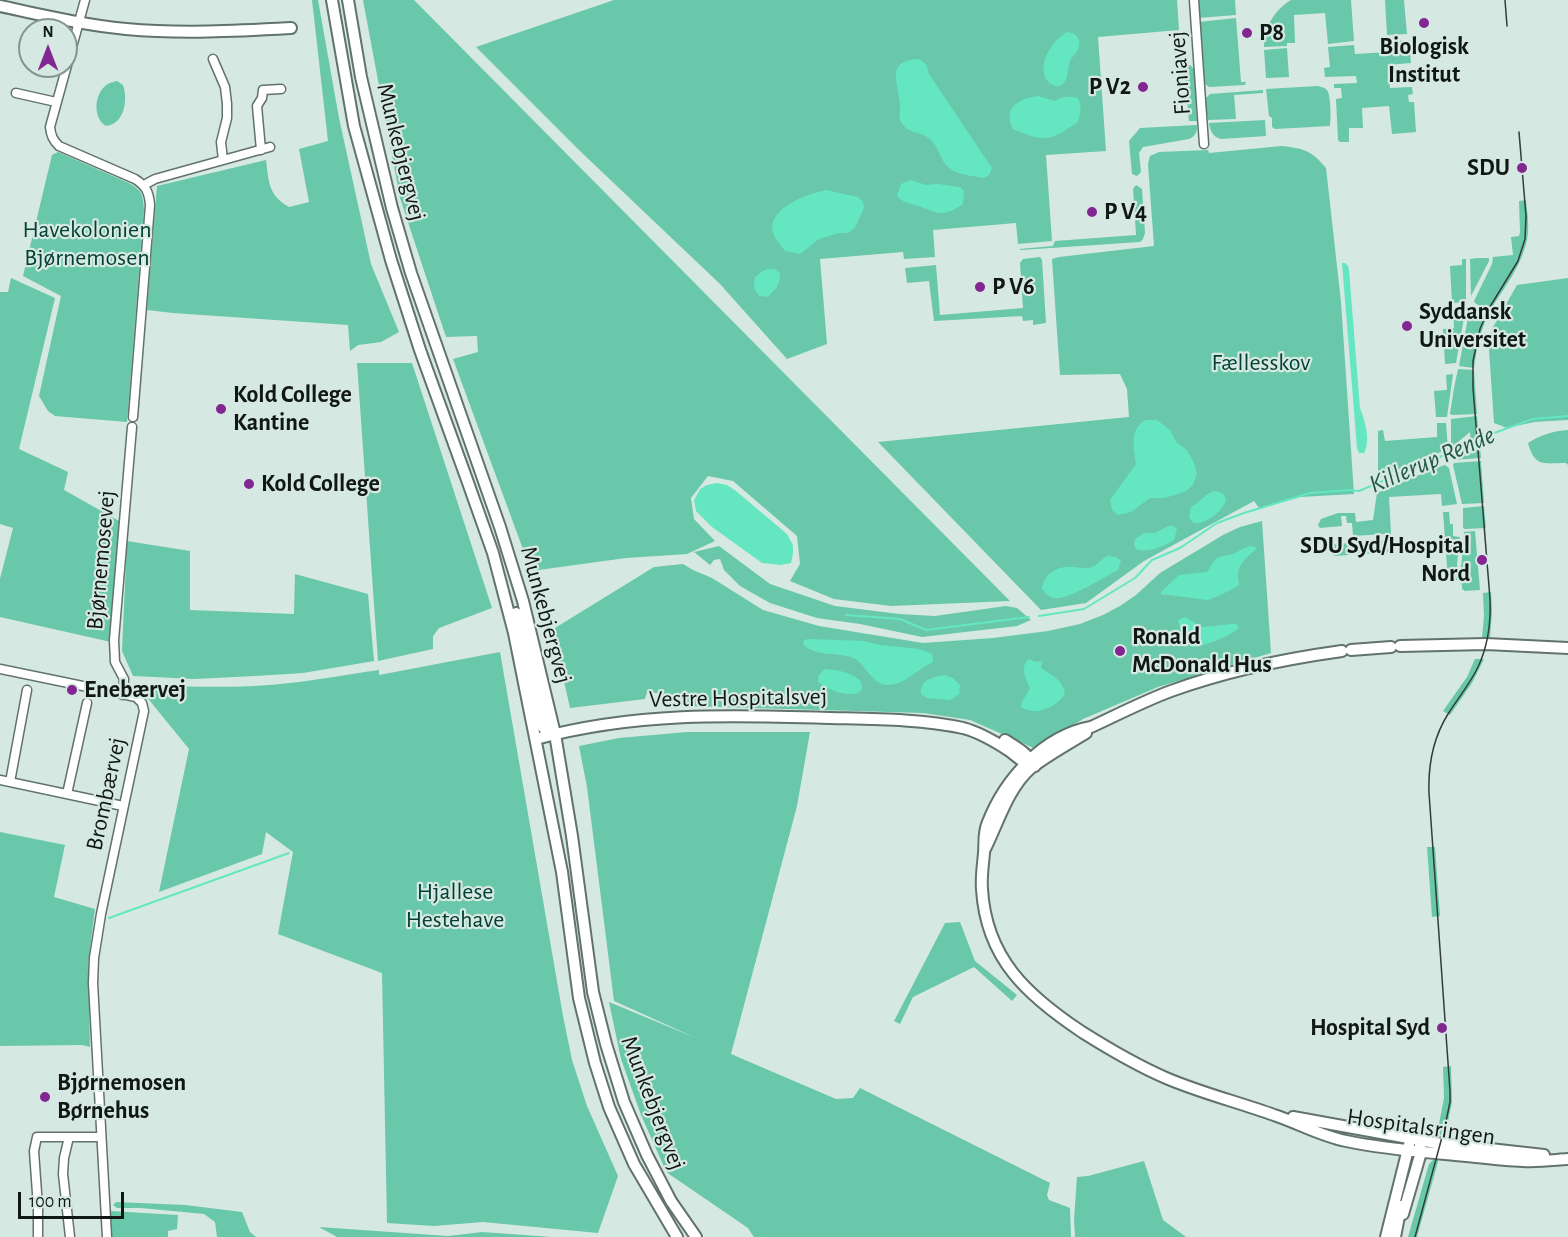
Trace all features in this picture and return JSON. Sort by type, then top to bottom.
[{"type":"street","points":[[85,0],[50,128],[52,138],[59,146],[144,185],[155,179],[266,148],[257,106],[262,98],[263,90],[281,89]]},
{"type":"street","name":"Munkebjergvej","points":[[332,0],[354,126],[390,260],[493,553],[512,625],[562,872],[579,998],[595,1063],[609,1107],[634,1164],[677,1237]]},
{"type":"street","name":"Munkebjergvej","points":[[348,0],[361,77],[392,208],[418,295],[507,548],[523,601],[555,734],[572,836],[593,992],[606,1044],[624,1102],[648,1155],[671,1201],[696,1237]]},
{"type":"street","name":"Fioniavej","points":[[1194,0],[1204,144]]},
{"type":"street","points":[[0,6],[124,29],[179,32],[291,28]]},
{"type":"street","points":[[213,58],[225,87],[227,104],[227,118],[221,142],[224,160]]},
{"type":"street","points":[[16,93],[57,102]]},
{"type":"street","name":"Bjørnemosevej","points":[[123,695],[124,679],[115,662],[114,640],[150,205],[149,194],[144,185]]},
{"type":"street","points":[[483,525],[494,539],[527,650],[543,727],[546,731],[555,734]]},
{"type":"street","name":"Hospitalsringen","points":[[1568,648],[1486,644],[1395,646],[1347,651],[1277,662],[1170,691],[1091,727],[1060,738],[1014,776],[986,826],[983,840],[982,880],[983,905],[987,922],[996,947],[1013,973],[1027,989],[1063,1019],[1134,1063],[1177,1083],[1273,1114],[1311,1129],[1416,1147],[1523,1161],[1568,1159]]},
{"type":"street","points":[[0,669],[123,695]]},
{"type":"street","points":[[10,782],[27,690]]},
{"type":"street","name":"Brombærvej","points":[[101,1137],[93,983],[94,958],[101,914],[144,711],[142,703],[136,698],[123,695]]},
{"type":"street","points":[[67,794],[87,703]]},
{"type":"street","name":"Vestre Hospitalsvej","points":[[536,739],[609,724],[685,716],[881,720],[965,729],[985,736],[1030,763]]},
{"type":"street","points":[[943,725],[984,740],[1005,752],[1011,764],[1011,771],[1000,791],[998,801]]},
{"type":"street","name":"Hospitalsringen","points":[[984,852],[1006,804],[1030,763]]},
{"type":"street","points":[[0,780],[123,806]]},
{"type":"street","name":"Hospitalsringen","points":[[1273,1114],[1314,1120],[1416,1147],[1480,1152],[1511,1151],[1568,1159]]},
{"type":"street","points":[[38,1237],[34,1151],[37,1137],[101,1137],[107,1237]]},
{"type":"street","points":[[69,1137],[63,1174],[70,1237]]},
{"type":"street","points":[[1386,1237],[1416,1147]]},
{"type":"street","points":[[1396,1237],[1416,1147]]},
{"type":"green space","points":[[312,0],[318,0],[339,118],[371,264],[399,332],[381,342],[358,345],[350,351],[348,325],[147,310],[157,186],[266,160],[271,187],[277,198],[289,207],[309,202],[299,149],[328,141]]},
{"type":"green space","points":[[363,0],[414,0],[1010,601],[891,606],[834,599],[790,581],[800,564],[797,536],[733,481],[708,476],[691,498],[694,519],[715,541],[687,554],[626,558],[531,571],[453,359],[478,352],[477,336],[446,337],[400,198]]},
{"type":"green space","points":[[614,0],[1177,0],[1179,30],[1098,37],[1106,151],[1046,155],[1052,241],[1018,244],[1016,223],[933,230],[935,257],[904,259],[903,252],[820,259],[827,344],[787,359],[720,284],[580,151],[476,47]]},
{"type":"green space","points":[[1197,0],[1235,0],[1236,15],[1198,18]]},
{"type":"green space","points":[[1291,0],[1351,0],[1354,41],[1328,44],[1325,13],[1294,15],[1295,43],[1287,43],[1287,46],[1264,47],[1271,20],[1279,9]]},
{"type":"green space","points":[[1385,0],[1404,0],[1407,34],[1387,35]]},
{"type":"green space","points":[[1236,18],[1241,82],[1246,82],[1245,85],[1209,87],[1203,82],[1199,22]]},
{"type":"green space","points":[[1409,40],[1411,63],[1388,65],[1390,88],[1412,87],[1413,94],[1408,95],[1409,102],[1414,102],[1416,132],[1392,134],[1389,106],[1362,108],[1363,128],[1349,128],[1349,142],[1340,142],[1338,140],[1336,99],[1342,98],[1341,88],[1334,88],[1334,84],[1357,83],[1356,76],[1325,77],[1324,68],[1330,67],[1328,47],[1354,45],[1355,54],[1388,52],[1388,42]]},
{"type":"green space","points":[[1287,48],[1289,77],[1266,78],[1264,50]]},
{"type":"green space","points":[[1187,65],[1194,69],[1197,121],[1189,121],[1184,68]]},
{"type":"green space","points":[[117,81],[123,85],[124,110],[117,121],[106,126],[98,117],[98,99],[103,88]]},
{"type":"green space","points":[[1318,86],[1325,88],[1328,93],[1330,126],[1275,129],[1272,127],[1266,89]]},
{"type":"green space","points":[[1263,90],[1263,93],[1234,95],[1236,119],[1208,120],[1205,99],[1210,94]]},
{"type":"green space","points":[[1265,120],[1266,136],[1221,139],[1212,133],[1209,123]]},
{"type":"green space","points":[[1197,125],[1196,133],[1189,139],[1143,147],[1139,153],[1141,172],[1137,176],[1132,174],[1129,141],[1140,128]]},
{"type":"green space","name":"Fællesskov","points":[[1282,146],[1307,151],[1326,168],[1341,302],[1354,494],[1300,497],[1259,508],[1254,501],[1144,561],[1086,603],[1041,610],[878,442],[1129,417],[1127,389],[1120,374],[1060,375],[1052,259],[1154,246],[1148,164],[1150,156],[1159,152],[1208,150],[1209,153]]},
{"type":"green space","name":"Havekolonien Bjørnemosen","points":[[58,152],[129,183],[142,196],[144,209],[127,422],[55,416],[48,411],[39,396],[61,296],[23,276],[52,155]]},
{"type":"green space","points":[[1136,185],[1142,189],[1145,233],[1140,242],[1019,249],[1053,246],[1055,241],[1136,235],[1133,189]]},
{"type":"green space","points":[[1526,200],[1528,233],[1523,254],[1489,312],[1474,301],[1492,264],[1493,257],[1513,255],[1511,237],[1519,236],[1520,232],[1519,201]]},
{"type":"green space","points":[[1040,257],[1046,323],[1033,325],[1033,320],[1023,321],[1022,316],[934,321],[929,281],[907,283],[905,268],[936,265],[940,315],[1023,308],[1020,263],[1023,259]]},
{"type":"green space","points":[[1489,258],[1489,261],[1471,296],[1470,259]]},
{"type":"green space","points":[[1462,259],[1466,259],[1466,302],[1452,303],[1450,266],[1462,265]]},
{"type":"green space","points":[[11,278],[55,298],[19,449],[68,472],[64,490],[121,522],[111,642],[0,617],[0,579],[13,528],[0,524],[0,292],[8,292]]},
{"type":"green space","points":[[1568,278],[1568,420],[1534,422],[1507,428],[1494,423],[1489,349],[1492,329],[1517,285]]},
{"type":"green space","points":[[1471,305],[1488,314],[1478,341],[1474,368],[1459,366]]},
{"type":"green space","points":[[1453,312],[1465,312],[1456,363],[1445,364],[1443,329],[1454,328]]},
{"type":"green space","points":[[357,363],[412,363],[492,608],[439,628],[433,636],[433,649],[378,661]]},
{"type":"green space","points":[[1458,369],[1474,370],[1477,414],[1450,414]]},
{"type":"green space","points":[[1453,374],[1447,417],[1436,417],[1434,391],[1447,390],[1446,375]]},
{"type":"green space","points":[[1477,416],[1481,458],[1453,460],[1453,455],[1471,444],[1470,432],[1451,448],[1451,419]]},
{"type":"green space","points":[[1437,423],[1446,423],[1448,449],[1378,478],[1378,431],[1383,430],[1385,441],[1437,437]]},
{"type":"green space","points":[[1568,430],[1568,465],[1541,462],[1534,457],[1528,443],[1547,434]]},
{"type":"green space","points":[[1481,461],[1484,503],[1462,504],[1453,465],[1454,463]]},
{"type":"green space","points":[[1445,465],[1449,468],[1457,504],[1442,506],[1441,494],[1389,497],[1392,552],[1334,556],[1327,545],[1385,540],[1385,534],[1353,536],[1352,523],[1347,523],[1346,516],[1341,516],[1342,526],[1320,528],[1318,525],[1321,519],[1338,513],[1355,513],[1356,522],[1373,520],[1377,493]]},
{"type":"green space","points":[[1484,506],[1486,528],[1463,528],[1463,508]]},
{"type":"green space","points":[[1443,512],[1449,512],[1450,524],[1453,524],[1453,536],[1460,537],[1458,580],[1448,580]]},
{"type":"green space","points":[[1262,521],[1271,653],[1158,687],[1083,719],[1036,749],[970,720],[923,713],[685,706],[685,696],[647,692],[645,699],[570,708],[555,641],[555,628],[654,567],[683,564],[712,578],[763,610],[819,626],[923,643],[1048,631],[1080,624],[1103,615],[1136,595],[1160,573],[1223,535]]},
{"type":"green space","points":[[1475,531],[1480,590],[1465,591],[1462,589],[1461,569],[1464,532]]},
{"type":"green space","points":[[127,541],[190,551],[190,610],[294,614],[295,574],[368,594],[374,661],[303,673],[255,676],[194,679],[133,676],[122,651]]},
{"type":"green space","points":[[719,546],[770,584],[835,606],[935,616],[1006,606],[1017,608],[1031,620],[1017,626],[922,637],[817,618],[770,603],[740,586],[724,570],[720,559],[714,560],[710,565],[694,552]]},
{"type":"green space","points":[[1491,592],[1490,638],[1482,638],[1483,593]]},
{"type":"green space","name":"Hjallese Hestehave","points":[[500,652],[572,1060],[587,1106],[618,1176],[598,1233],[483,1222],[434,1226],[387,1223],[382,973],[278,934],[293,852],[266,832],[262,854],[159,892],[189,749],[137,685],[225,687],[270,685],[379,670],[379,675]]},
{"type":"green space","points":[[1475,659],[1484,659],[1472,683],[1450,715],[1443,711],[1467,677]]},
{"type":"green space","points":[[687,732],[810,732],[797,806],[731,1054],[836,1099],[853,1098],[860,1088],[1050,1183],[1047,1195],[1049,1200],[1070,1208],[1071,1237],[754,1237],[748,1228],[665,1169],[641,1115],[621,1059],[609,1002],[696,1038],[614,1001],[587,787],[579,746],[619,738]]},
{"type":"green space","points":[[0,832],[65,845],[54,897],[95,909],[88,964],[90,1047],[82,1045],[0,1046]]},
{"type":"green space","points":[[1427,847],[1435,847],[1440,916],[1432,917]]},
{"type":"green space","points":[[960,922],[975,961],[1017,995],[1012,1001],[974,967],[913,997],[900,1024],[894,1021],[945,923]]},
{"type":"green space","points":[[1451,1066],[1452,1102],[1445,1136],[1437,1134],[1444,1098],[1443,1067]]},
{"type":"green space","points":[[1439,1158],[1417,1237],[1408,1237],[1429,1164]]},
{"type":"green space","points":[[1144,1161],[1163,1220],[1186,1237],[1075,1237],[1077,1177]]},
{"type":"green space","points":[[116,1202],[185,1205],[242,1212],[250,1232],[256,1237],[217,1237],[215,1222],[204,1214],[117,1208],[113,1205]]},
{"type":"green space","points":[[110,1211],[178,1215],[177,1229],[168,1231],[168,1237],[111,1237]]},
{"type":"green space","points":[[319,1227],[448,1236],[482,1232],[552,1237],[337,1237]]},
{"type":"shaded area","points":[[1067,32],[1077,36],[1080,44],[1071,59],[1064,83],[1056,86],[1047,80],[1044,64],[1052,45]]},
{"type":"shaded area","points":[[919,59],[926,64],[929,74],[992,168],[989,175],[984,178],[952,170],[945,164],[931,140],[908,130],[901,122],[896,74],[901,64]]},
{"type":"shaded area","points":[[1038,96],[1055,101],[1066,97],[1078,98],[1080,110],[1077,123],[1050,138],[1034,137],[1013,129],[1010,115],[1014,105]]},
{"type":"shaded area","points":[[911,180],[926,185],[960,187],[964,191],[963,204],[945,213],[940,213],[904,201],[897,196],[901,184]]},
{"type":"shaded area","points":[[826,190],[858,197],[863,202],[864,208],[855,228],[848,233],[839,233],[819,239],[800,254],[785,251],[774,235],[775,218],[789,204]]},
{"type":"shaded area","points":[[1342,263],[1348,266],[1349,270],[1360,408],[1367,437],[1364,453],[1359,453],[1357,448]]},
{"type":"shaded area","points":[[767,269],[774,269],[780,273],[779,281],[767,297],[759,296],[754,288],[755,277]]},
{"type":"shaded area","points":[[1146,420],[1157,420],[1170,430],[1176,442],[1187,450],[1197,474],[1193,485],[1186,491],[1165,498],[1150,498],[1131,512],[1118,515],[1112,510],[1110,500],[1136,464],[1135,433]]},
{"type":"shaded area","points":[[717,483],[727,485],[736,491],[787,534],[793,545],[791,563],[781,565],[762,563],[712,527],[696,511],[694,500],[700,489]]},
{"type":"shaded area","points":[[1215,491],[1223,494],[1226,498],[1225,504],[1209,519],[1197,523],[1192,522],[1189,518],[1191,507]]},
{"type":"shaded area","points":[[1168,526],[1177,529],[1174,540],[1156,548],[1137,550],[1134,545],[1135,539],[1144,533],[1155,533]]},
{"type":"shaded area","points":[[1251,546],[1257,548],[1240,566],[1239,585],[1233,589],[1208,600],[1161,594],[1179,575],[1207,572],[1217,558]]},
{"type":"shaded area","points":[[1107,556],[1116,557],[1121,561],[1118,570],[1086,587],[1060,598],[1050,597],[1042,589],[1048,575],[1057,569],[1062,567],[1090,568]]},
{"type":"shaded area","points":[[1185,617],[1202,627],[1237,624],[1239,628],[1216,641],[1191,647],[1178,620]]},
{"type":"shaded area","points":[[804,640],[864,641],[920,649],[932,654],[933,662],[900,682],[881,684],[861,663],[851,657],[818,652],[807,647],[803,643]]},
{"type":"shaded area","points":[[1028,659],[1036,662],[1042,661],[1041,668],[1056,678],[1064,689],[1065,694],[1057,703],[1039,711],[1021,707],[1030,688],[1024,670]]},
{"type":"shaded area","points":[[824,669],[853,675],[861,681],[860,692],[844,694],[822,685],[818,682],[819,675]]},
{"type":"shaded area","points":[[944,675],[953,678],[960,685],[959,694],[950,700],[927,698],[921,694],[924,682]]},
{"type":"waterway","name":"Killerup Rende","points":[[1039,616],[1084,609],[1135,578],[1152,560],[1180,548],[1217,523],[1310,493],[1359,491],[1456,450],[1469,442],[1533,419],[1568,416]]},
{"type":"waterway","name":"Killerup Rende","points":[[846,615],[900,619],[926,630],[1029,617]]},
{"type":"waterway","points":[[109,918],[289,853]]},
{"type":"tram line","points":[[1505,0],[1507,26]]},
{"type":"tram line","points":[[1415,1237],[1450,1102],[1429,772],[1432,752],[1443,723],[1478,667],[1488,634],[1490,599],[1473,388],[1473,361],[1480,329],[1488,310],[1518,261],[1525,239],[1526,216],[1519,132]]},
{"type":"place","name":"Biologisk Institut","points":[[1424,23]]},
{"type":"place","name":"P8","points":[[1247,33]]},
{"type":"place","name":"P V2","points":[[1143,87]]},
{"type":"place","name":"SDU","points":[[1522,168]]},
{"type":"place","name":"P V4","points":[[1092,212]]},
{"type":"place","name":"P V6","points":[[980,287]]},
{"type":"place","name":"Syddansk Universitet","points":[[1407,326]]},
{"type":"place","name":"Kold College Kantine","points":[[221,409]]},
{"type":"place","name":"Kold College","points":[[249,484]]},
{"type":"place","name":"SDU Syd/Hospital Nord","points":[[1482,560]]},
{"type":"place","name":"Ronald McDonald Hus","points":[[1120,651]]},
{"type":"place","name":"Enebærvej","points":[[72,690]]},
{"type":"place","name":"Hospital Syd","points":[[1442,1028]]},
{"type":"place","name":"Bjørnemosen Børnehus","points":[[45,1097]]}]
